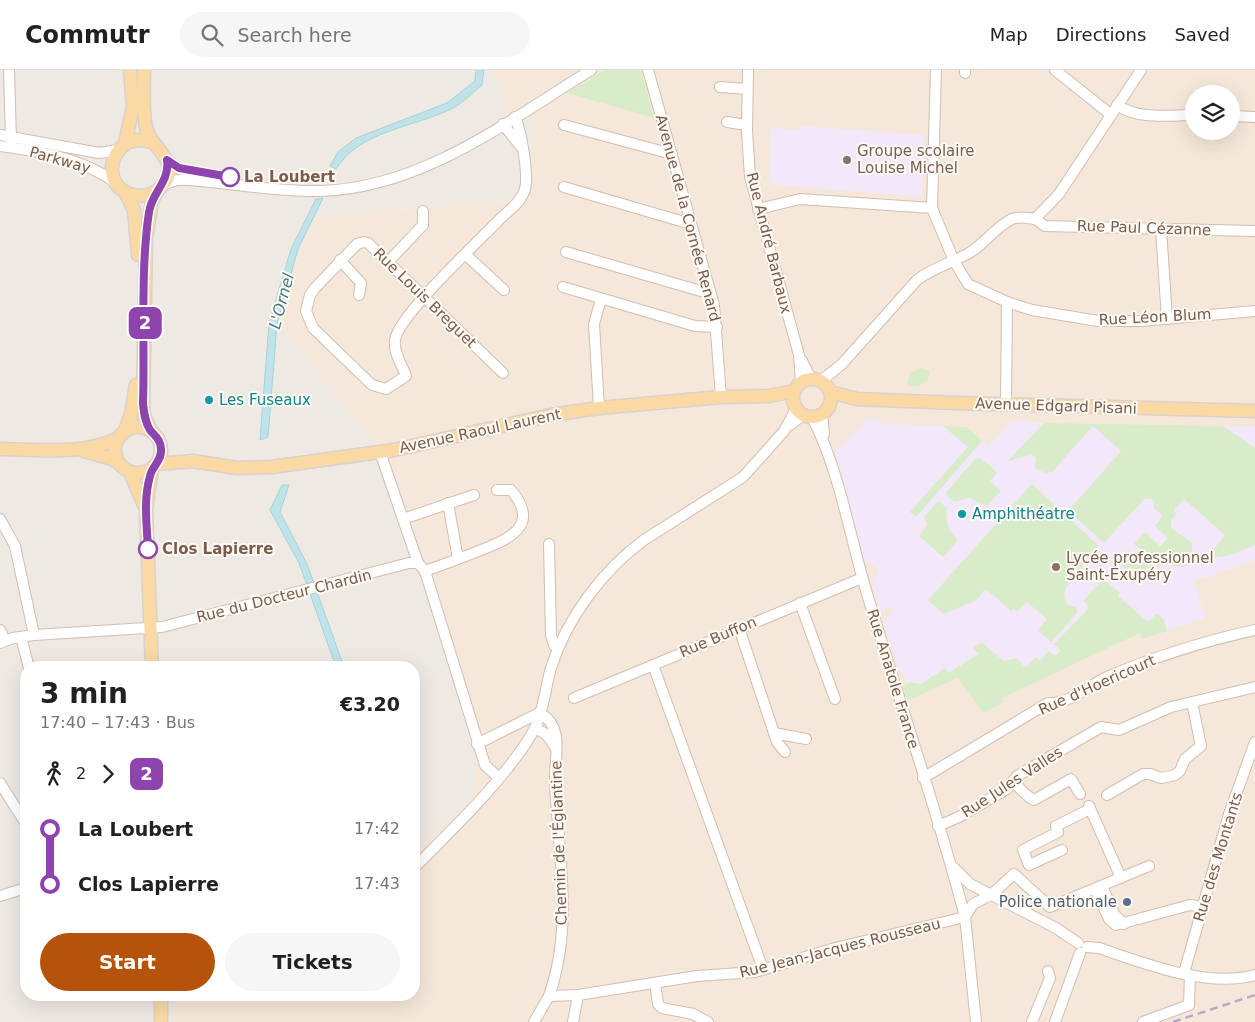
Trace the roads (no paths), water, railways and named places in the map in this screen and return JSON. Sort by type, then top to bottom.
[{"type":"main road","points":[[119,463],[115,448],[131,415],[136,382],[138,256],[134,210],[121,188],[112,166],[121,147],[133,106],[130,70]]},
{"type":"main road","points":[[144,70],[146,127],[154,143],[167,160],[168,174],[152,200],[146,238],[143,404],[144,415],[151,431],[160,444],[161,454],[154,467],[146,510],[152,661]]},
{"type":"main road","points":[[121,147],[139,140],[154,143]]},
{"type":"main road","points":[[121,188],[142,196],[160,187]]},
{"type":"main road","name":"Avenue Raoul Laurent","points":[[154,467],[193,461],[237,468],[255,468],[380,452],[449,439],[551,415],[599,408],[721,397],[769,396],[812,398]]},
{"type":"main road","name":"Avenue Edgard Pisani","points":[[812,398],[1255,411]]},
{"type":"main road","points":[[0,449],[77,450],[101,446],[137,427],[151,431]]},
{"type":"main road","name":"Avenue Raoul Laurent","points":[[160,444],[193,461]]},
{"type":"main road","points":[[77,450],[100,455],[119,463],[130,472],[146,510]]},
{"type":"main road","points":[[130,472],[141,473],[154,467]]},
{"type":"main road","points":[[161,1001],[161,1022]]},
{"type":"street","points":[[9,70],[12,148]]},
{"type":"street","points":[[160,187],[177,180],[290,190],[327,191],[375,184],[403,176],[436,161],[515,117],[575,75],[591,70]]},
{"type":"street","name":"Avenue de la Cornée Renard","points":[[648,70],[711,294],[718,326],[721,397]]},
{"type":"street","name":"Rue André Barbaux","points":[[748,70],[747,124],[750,178],[812,398]]},
{"type":"street","points":[[758,209],[800,199],[932,208],[936,70]]},
{"type":"street","points":[[1055,70],[1110,114]]},
{"type":"street","points":[[1034,220],[1059,194],[1110,114],[1141,70]]},
{"type":"street","points":[[720,87],[748,89]]},
{"type":"street","points":[[1117,105],[1127,112],[1139,115],[1185,115]]},
{"type":"street","points":[[424,298],[524,193],[526,184],[524,158],[515,117]]},
{"type":"street","points":[[1240,117],[1255,118]]},
{"type":"street","points":[[727,122],[747,124]]},
{"type":"street","points":[[502,124],[521,147]]},
{"type":"street","points":[[564,125],[672,154]]},
{"type":"street","name":"Parkway","points":[[0,136],[11,136],[55,147],[100,154],[121,147]]},
{"type":"street","name":"Parkway","points":[[0,146],[76,162],[96,171],[121,188]]},
{"type":"street","points":[[167,160],[179,168],[190,171],[306,185],[359,181],[436,161]]},
{"type":"street","points":[[564,187],[692,224]]},
{"type":"street","name":"Rue Léon Blum","points":[[932,208],[954,261],[968,284],[1007,302],[1056,316],[1098,321],[1166,319],[1255,311]]},
{"type":"street","points":[[388,262],[423,225],[422,211]]},
{"type":"street","name":"Rue Paul Cézanne","points":[[420,862],[524,748],[541,713],[558,648],[581,608],[603,579],[628,551],[743,477],[917,280],[931,269],[954,261],[980,245],[1001,225],[1014,218],[1034,220],[1045,226],[1255,231]]},
{"type":"street","points":[[1161,229],[1166,319]]},
{"type":"street","name":"Rue Louis Breguet","points":[[424,298],[403,320],[395,339],[397,355],[406,376],[386,389],[372,385],[310,323],[306,311],[310,295],[340,260],[357,244],[364,242],[388,262],[503,372]]},
{"type":"street","points":[[566,252],[711,294]]},
{"type":"street","points":[[466,255],[504,290]]},
{"type":"street","points":[[340,260],[362,283],[359,295]]},
{"type":"street","points":[[563,287],[695,326],[718,326]]},
{"type":"street","points":[[599,408],[594,324],[601,299]]},
{"type":"street","points":[[1006,405],[1007,302]]},
{"type":"street","name":"Rue Anatole France","points":[[812,398],[862,578],[952,866],[965,916],[976,1022]]},
{"type":"street","points":[[380,452],[440,618],[477,744],[485,765],[498,778]]},
{"type":"street","name":"Rue du Docteur Chardin","points":[[3,642],[34,635],[150,629],[409,563],[422,567],[458,559],[504,542],[518,530],[522,522],[522,503],[511,490],[497,490]]},
{"type":"street","points":[[403,519],[474,495]]},
{"type":"street","points":[[448,504],[458,559]]},
{"type":"street","points":[[0,519],[16,546],[34,635]]},
{"type":"street","points":[[548,544],[551,635],[554,645],[558,648]]},
{"type":"street","name":"Rue Buffon","points":[[574,698],[862,578]]},
{"type":"street","points":[[800,603],[835,699]]},
{"type":"street","points":[[739,628],[777,742],[785,752]]},
{"type":"street","points":[[0,630],[3,642]]},
{"type":"street","name":"Rue d'Hoericourt","points":[[923,778],[1048,703],[1059,704],[1105,678],[1144,663],[1214,640],[1255,630]]},
{"type":"street","points":[[21,637],[27,661]]},
{"type":"street","points":[[653,665],[763,969]]},
{"type":"street","name":"Rue Jules Valles","points":[[938,826],[959,817],[1007,789],[1016,776],[1101,727],[1118,730],[1170,707],[1255,687]]},
{"type":"street","points":[[1107,795],[1143,774],[1150,774],[1161,778],[1175,775],[1180,771],[1186,759],[1201,746],[1192,702]]},
{"type":"street","points":[[477,744],[541,713]]},
{"type":"street","name":"Chemin de l'Églantine","points":[[541,713],[552,724],[557,749],[555,779],[561,837],[564,917],[559,964],[549,996]]},
{"type":"street","points":[[535,728],[546,734],[557,749]]},
{"type":"street","points":[[774,733],[806,739]]},
{"type":"street","name":"Rue des Montants","points":[[1143,1022],[1190,1005],[1187,974],[1203,906],[1230,814],[1255,742]]},
{"type":"street","points":[[1012,782],[1022,788],[1029,798],[1034,800],[1071,779],[1080,794]]},
{"type":"street","points":[[0,783],[20,815]]},
{"type":"street","points":[[1062,850],[1029,866],[1023,850],[1058,832],[1056,826],[1090,807],[1121,878]]},
{"type":"street","points":[[965,916],[973,904],[991,896],[1027,861]]},
{"type":"street","points":[[952,866],[963,879],[991,896],[1056,928],[1082,948],[1099,948],[1187,974],[1228,979],[1255,974]]},
{"type":"street","points":[[1014,874],[1050,907],[1149,866]]},
{"type":"street","points":[[1099,888],[1114,914],[1124,924],[1190,906],[1203,906]]},
{"type":"street","points":[[0,896],[20,890]]},
{"type":"street","name":"Rue Jean-Jacques Rousseau","points":[[549,996],[578,995],[763,969],[836,948],[965,916]]},
{"type":"street","points":[[1055,1022],[1072,980],[1082,948]]},
{"type":"street","points":[[1032,1022],[1050,978],[1048,971]]},
{"type":"street","points":[[654,983],[658,1004],[662,1008],[693,1014],[708,1022]]},
{"type":"street","points":[[573,1022],[578,995]]},
{"type":"street","points":[[537,1021],[549,996]]},
{"type":"water","points":[[476,70],[484,70],[482,85],[458,105],[434,116],[372,138],[346,156],[336,169],[330,166],[338,152],[356,138],[447,103],[475,81]]},
{"type":"water","name":"L'Ornel","points":[[323,198],[298,249],[277,324],[268,437],[260,440],[269,323],[291,249],[316,199]]},
{"type":"water","points":[[282,485],[289,485],[280,512],[307,564],[342,661],[334,661],[299,563],[270,510]]},
{"type":"railway","points":[[1173,1022],[1255,995]]},
{"type":"place","name":"Groupe scolaire Louise Michel","points":[[847,160]]},
{"type":"place","name":"La Loubert","points":[[230,177]]},
{"type":"place","name":"Les Fuseaux","points":[[209,400]]},
{"type":"place","name":"Amphithéatre","points":[[962,514]]},
{"type":"place","name":"Clos Lapierre","points":[[148,549]]},
{"type":"place","name":"Lycée professionnel Saint-Exupéry","points":[[1056,567]]},
{"type":"place","name":"Police nationale","points":[[1127,902]]}]
